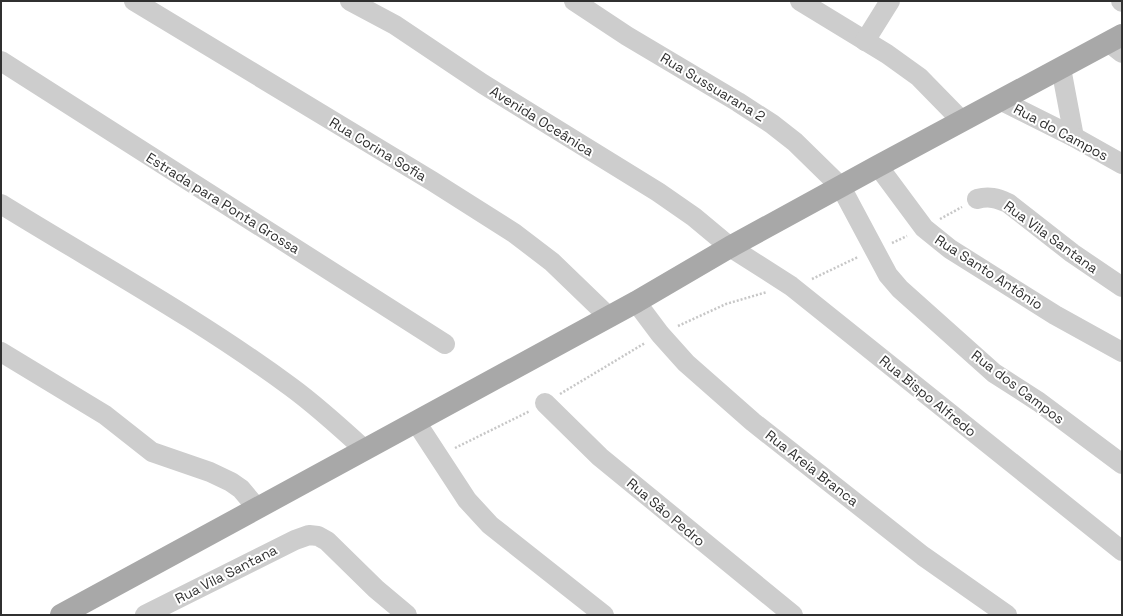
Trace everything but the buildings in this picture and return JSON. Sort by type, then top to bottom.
[{"type":"main road","points":[[61,615],[636,302],[730,247],[878,166],[1061,68],[1117,43]]},
{"type":"street","name":"Rua Corina Sofia","points":[[134,1],[514,233],[552,262],[608,316]]},
{"type":"street","name":"Avenida Oceânica","points":[[350,1],[394,25],[483,84],[658,192],[694,217],[730,247]]},
{"type":"street","name":"Rua Sussuarana 2","points":[[574,1],[772,124],[795,142],[841,187],[875,250]]},
{"type":"street","points":[[800,1],[865,41],[919,77],[962,121]]},
{"type":"street","points":[[865,41],[890,1]]},
{"type":"street","name":"Estrada para Ponta Grossa","points":[[1,61],[445,344]]},
{"type":"street","points":[[1061,68],[1074,137]]},
{"type":"street","name":"Rua do Campos","points":[[1000,100],[1074,137],[1122,164]]},
{"type":"street","name":"Rua Santo Antônio","points":[[878,166],[924,228],[950,249],[1055,314],[1122,352]]},
{"type":"street","name":"Rua Vila Santana","points":[[977,199],[986,197],[996,198],[1008,203],[1072,254],[1122,287]]},
{"type":"street","points":[[1,204],[188,318],[255,361],[292,387],[365,450]]},
{"type":"street","name":"Rua Bispo Alfredo","points":[[730,247],[791,286],[1122,551]]},
{"type":"street","name":"Rua dos Campos","points":[[875,250],[888,275],[900,289],[994,373],[1039,402],[1122,464]]},
{"type":"street","name":"Rua Areia Branca","points":[[636,302],[660,334],[686,363],[754,422],[923,556],[1007,615]]},
{"type":"street","points":[[1,352],[105,415],[152,452],[210,472],[231,482],[241,489],[257,508]]},
{"type":"street","name":"Rua São Pedro","points":[[545,403],[600,457],[793,615]]},
{"type":"street","points":[[416,422],[467,500],[490,525],[604,615]]},
{"type":"street","name":"Rua Vila Santana","points":[[145,615],[277,548],[309,535],[318,536],[327,541],[380,593],[407,615]]},
{"type":"path","points":[[439,456],[545,403],[660,334],[726,304],[791,286],[822,275],[924,228],[977,199]]}]
